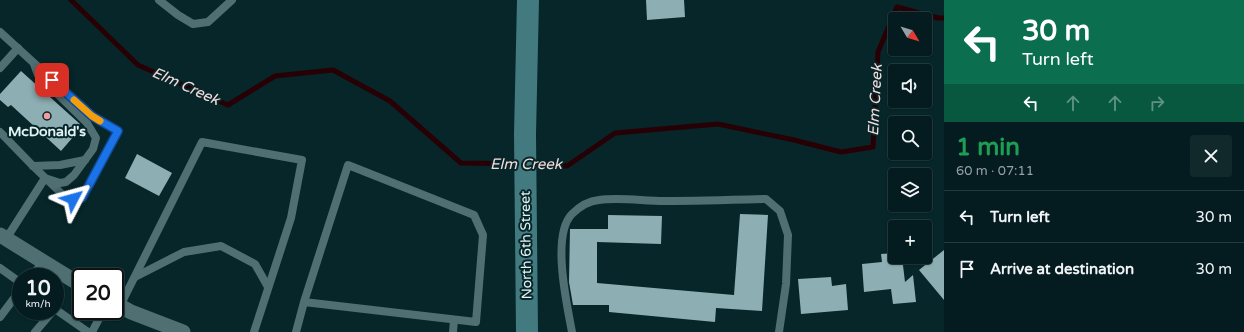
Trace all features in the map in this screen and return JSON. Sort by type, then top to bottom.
[{"type":"main road","name":"North 6th Street","points":[[527,332],[525,134],[528,0]]},
{"type":"street","points":[[3,237],[72,280]]},
{"type":"street","points":[[124,308],[183,332]]},
{"type":"lane","points":[[159,0],[193,24],[208,22],[232,0]]},
{"type":"lane","points":[[0,32],[92,116],[118,131],[82,198],[73,199],[65,196],[45,178],[0,132]]},
{"type":"lane","points":[[0,68],[18,48]]},
{"type":"lane","points":[[33,62],[38,75],[87,123],[96,138],[93,149],[74,175],[66,182],[60,183],[45,178]]},
{"type":"lane","points":[[124,295],[135,277],[202,142],[302,160],[291,218],[254,332]]},
{"type":"lane","points":[[33,166],[60,165],[85,160]]},
{"type":"lane","points":[[296,332],[304,302],[348,165],[474,215],[483,235],[476,322],[304,302]]},
{"type":"lane","points":[[3,237],[45,178]]},
{"type":"lane","points":[[572,332],[562,271],[562,234],[571,214],[585,204],[597,200],[665,201],[766,199],[780,211],[788,235],[786,284],[779,332]]},
{"type":"lane","points":[[135,277],[184,252],[221,246],[255,264],[268,287]]},
{"type":"lane","points":[[38,268],[43,262]]},
{"type":"lane","points":[[0,268],[12,277]]},
{"type":"lane","points":[[0,317],[12,301]]},
{"type":"lane","points":[[64,315],[88,332]]},
{"type":"lane","points":[[35,332],[45,320]]},
{"type":"lane","points":[[92,332],[98,320]]},
{"type":"lane","points":[[453,332],[454,320]]},
{"type":"building","points":[[646,0],[684,0],[685,17],[647,20]]},
{"type":"building","name":"McDonald's","points":[[21,71],[80,124],[71,134],[74,136],[61,151],[11,105],[8,107],[0,100],[0,94]]},
{"type":"building","points":[[137,154],[172,173],[159,196],[125,178]]},
{"type":"building","points":[[740,214],[768,215],[762,311],[716,308],[715,322],[609,312],[609,305],[573,305],[569,282],[570,229],[608,229],[608,215],[662,216],[661,244],[597,242],[597,283],[734,295]]},
{"type":"building","points":[[944,250],[944,300],[919,270],[926,264],[932,264],[932,260]]},
{"type":"building","points":[[881,254],[888,254],[888,264],[903,264],[905,282],[913,275],[916,302],[893,304],[891,289],[864,292],[862,264],[882,262]]},
{"type":"building","points":[[831,277],[832,286],[846,284],[848,310],[801,314],[798,279]]},
{"type":"waterway","name":"Elm Creek","points":[[71,0],[138,65],[228,105],[275,76],[333,70],[390,101],[461,163],[520,164]]},
{"type":"waterway","name":"Elm Creek","points":[[530,165],[567,166],[615,133],[718,124],[794,140],[841,152],[873,147],[878,52],[897,7],[938,18],[944,18]]},
{"type":"slow traffic","points":[[74,100],[100,121]]},
{"type":"place","name":"McDonald's","points":[[47,116]]},
{"type":"route","points":[[52,80],[92,116],[118,131],[82,198],[73,199]]}]
